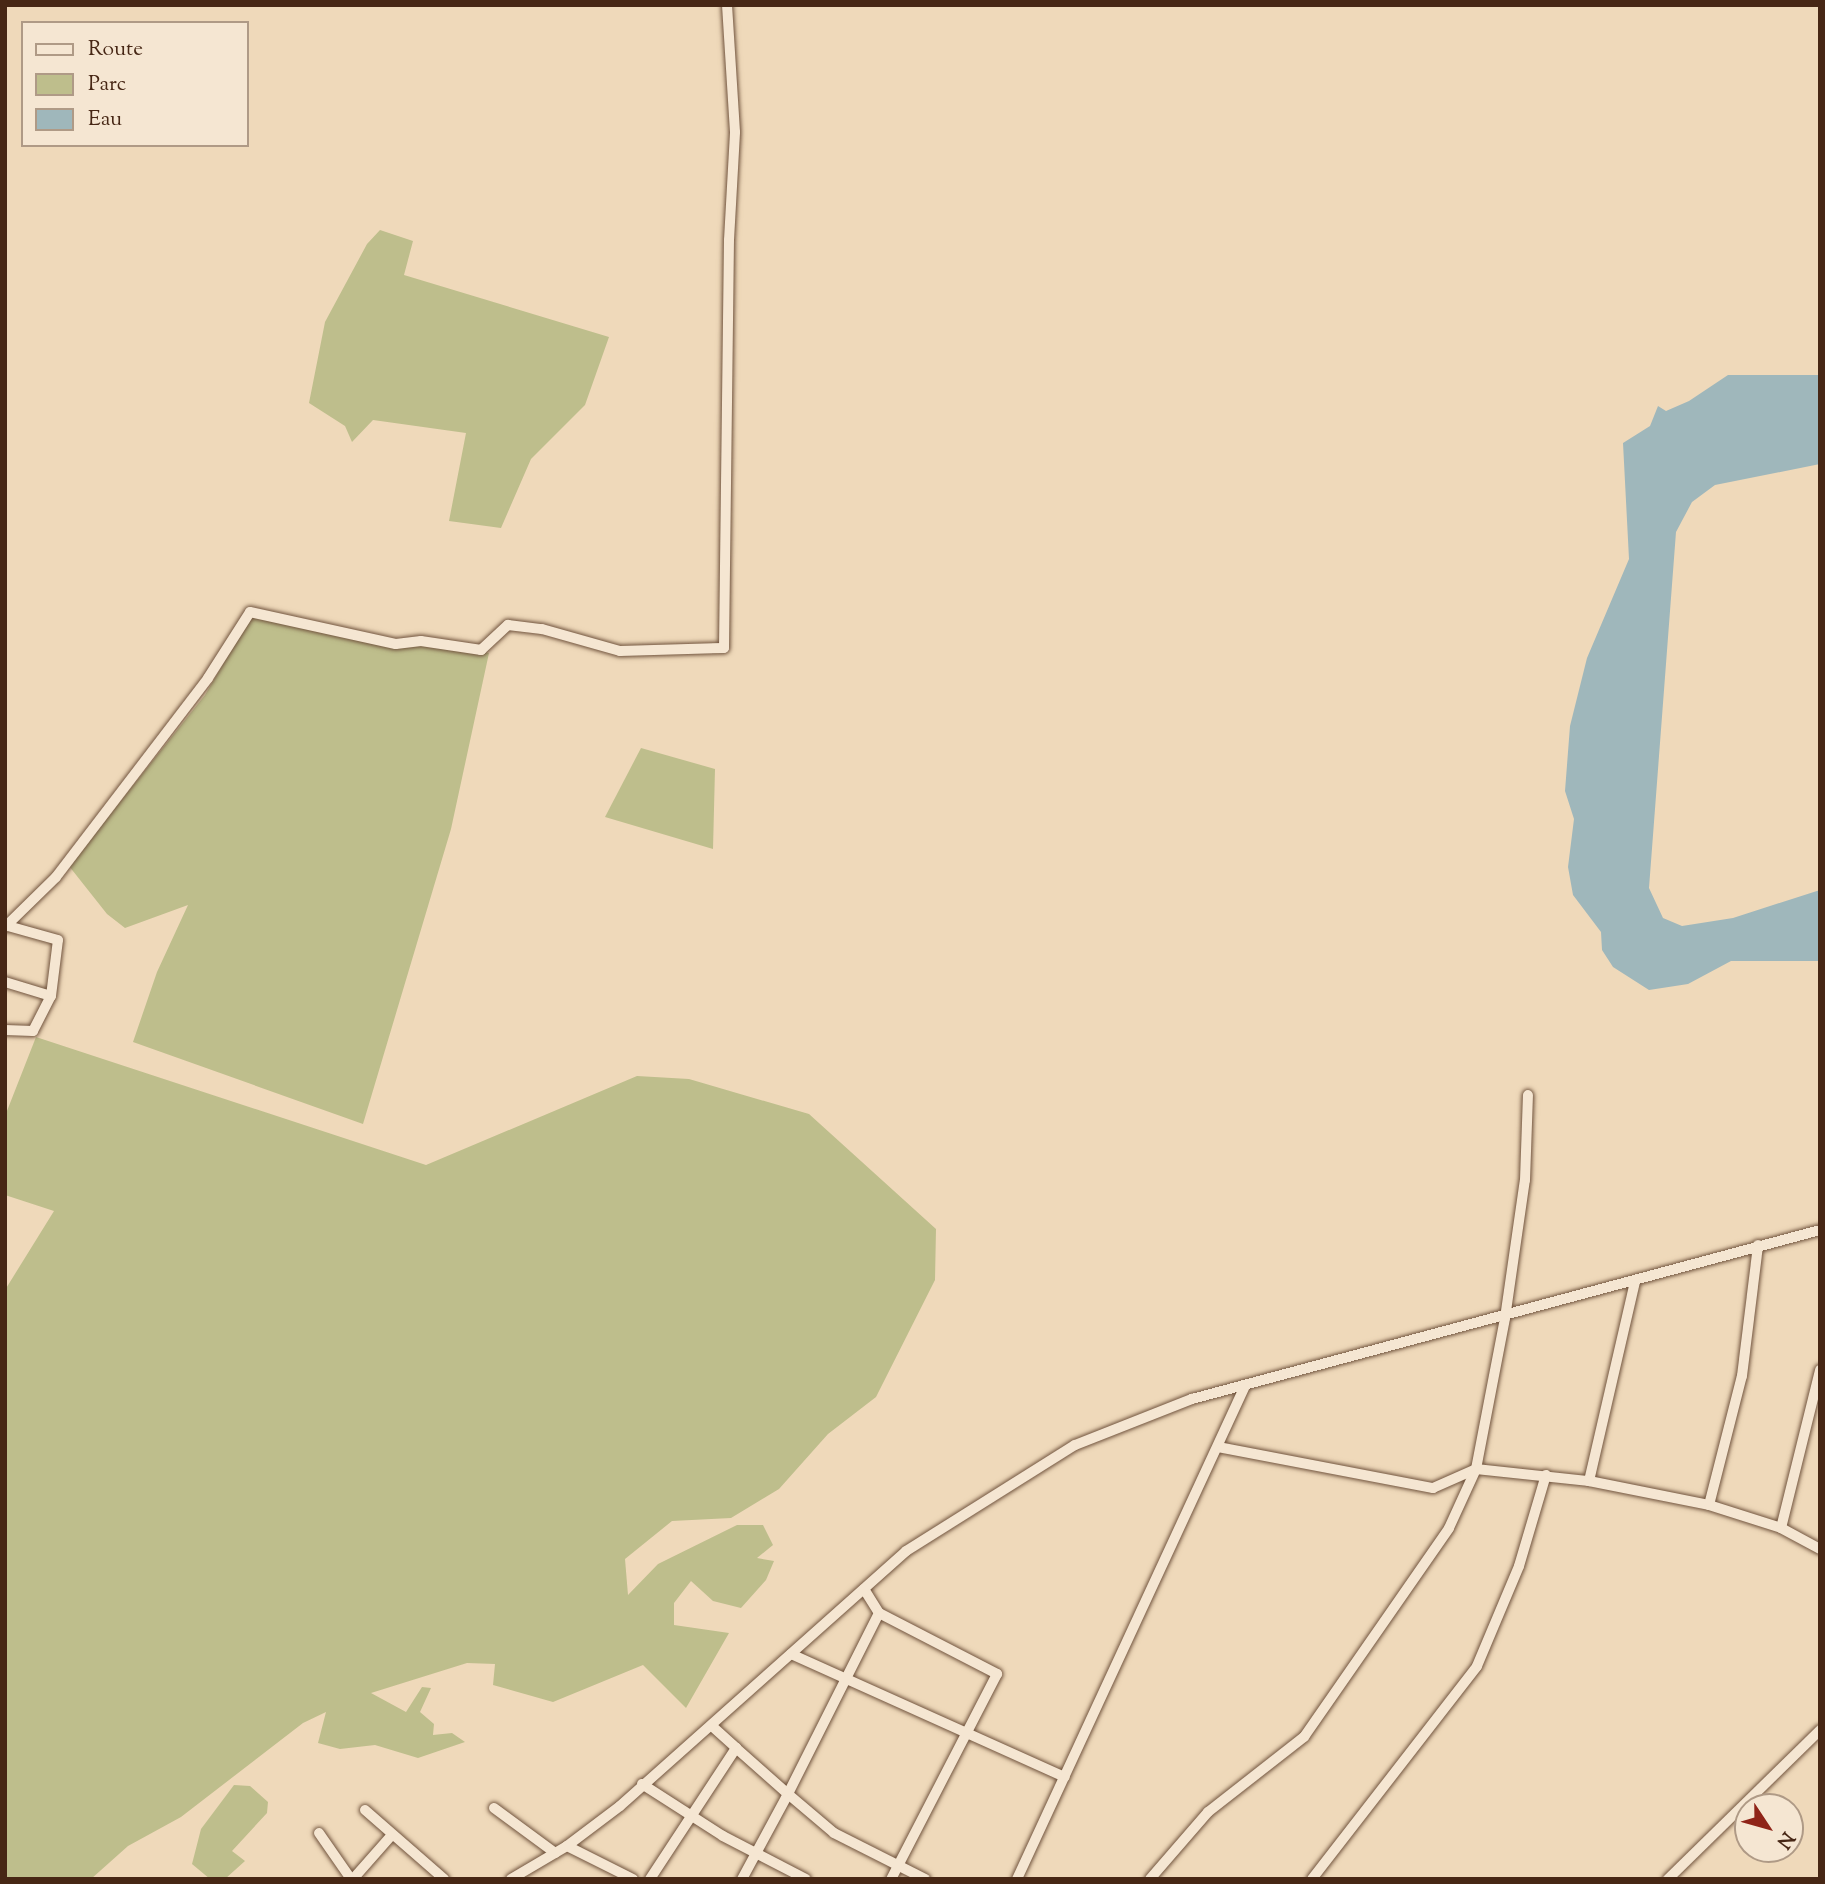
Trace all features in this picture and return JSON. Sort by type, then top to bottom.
[{"type":"street","points":[[6,927],[56,877],[208,678],[250,612],[385,642],[421,641],[479,650],[508,625],[553,631],[620,651],[724,648],[729,240],[735,132],[727,5]]},
{"type":"street","points":[[5,1030],[33,1031],[51,996],[58,940],[6,927]]},
{"type":"street","points":[[5,982],[51,996]]},
{"type":"street","points":[[1150,1879],[1208,1812],[1304,1737],[1437,1550],[1476,1469],[1505,1318],[1525,1180],[1528,1095]]},
{"type":"street","points":[[511,1879],[567,1846],[713,1727],[919,1541],[1075,1445],[1163,1408],[1505,1318],[1758,1245],[1820,1230]]},
{"type":"street","points":[[1709,1505],[1742,1376],[1758,1245]]},
{"type":"street","points":[[1589,1481],[1635,1281]]},
{"type":"street","points":[[1781,1528],[1819,1374]]},
{"type":"street","points":[[1017,1879],[1245,1386]]},
{"type":"street","points":[[1218,1447],[1433,1488],[1476,1469],[1589,1481],[1709,1505],[1781,1528],[1820,1549]]},
{"type":"street","points":[[1312,1879],[1474,1672],[1519,1566],[1546,1475]]},
{"type":"street","points":[[864,1589],[879,1614],[997,1674],[969,1737],[891,1879]]},
{"type":"street","points":[[742,1879],[848,1680],[879,1614]]},
{"type":"street","points":[[791,1654],[969,1737],[1065,1777]]},
{"type":"street","points":[[713,1727],[834,1833],[925,1879]]},
{"type":"street","points":[[1668,1879],[1820,1730]]},
{"type":"street","points":[[650,1879],[736,1748]]},
{"type":"street","points":[[642,1784],[690,1816],[806,1879]]},
{"type":"street","points":[[494,1808],[555,1853]]},
{"type":"street","points":[[365,1810],[390,1837],[444,1879]]},
{"type":"street","points":[[319,1833],[352,1879],[390,1837]]},
{"type":"street","points":[[567,1846],[633,1879]]},
{"type":"green space","points":[[380,230],[413,241],[404,275],[609,337],[585,405],[531,459],[501,528],[449,521],[466,433],[373,420],[352,442],[345,426],[309,403],[325,322],[367,244]]},
{"type":"green space","points":[[252,615],[400,647],[415,642],[489,653],[451,829],[363,1124],[133,1042],[157,972],[188,905],[125,928],[107,914],[69,866],[205,695]]},
{"type":"green space","points":[[641,748],[715,769],[713,849],[605,817]]},
{"type":"green space","points":[[36,1037],[426,1165],[637,1076],[689,1079],[809,1114],[936,1229],[935,1280],[876,1397],[828,1434],[779,1489],[731,1518],[672,1521],[625,1559],[628,1595],[658,1564],[737,1525],[763,1525],[773,1545],[757,1558],[774,1561],[766,1580],[741,1608],[713,1601],[691,1581],[674,1603],[674,1625],[729,1633],[686,1708],[643,1665],[553,1702],[493,1685],[495,1664],[467,1663],[371,1693],[406,1712],[422,1687],[431,1688],[420,1712],[434,1724],[433,1735],[452,1733],[465,1742],[418,1758],[375,1745],[340,1749],[318,1743],[326,1712],[303,1723],[181,1817],[128,1846],[91,1879],[5,1879],[5,1290],[54,1211],[5,1195],[5,1116]]},
{"type":"green space","points":[[234,1785],[250,1786],[268,1802],[267,1813],[232,1851],[245,1861],[225,1879],[210,1879],[192,1864],[201,1829]]},
{"type":"water","points":[[1728,375],[1820,375],[1820,464],[1715,485],[1692,502],[1676,532],[1649,888],[1663,918],[1682,926],[1733,918],[1820,890],[1820,961],[1731,961],[1688,984],[1649,990],[1613,967],[1602,950],[1601,932],[1573,895],[1568,867],[1574,819],[1565,791],[1570,726],[1587,658],[1629,559],[1623,443],[1650,426],[1658,406],[1666,411],[1689,401]]}]
